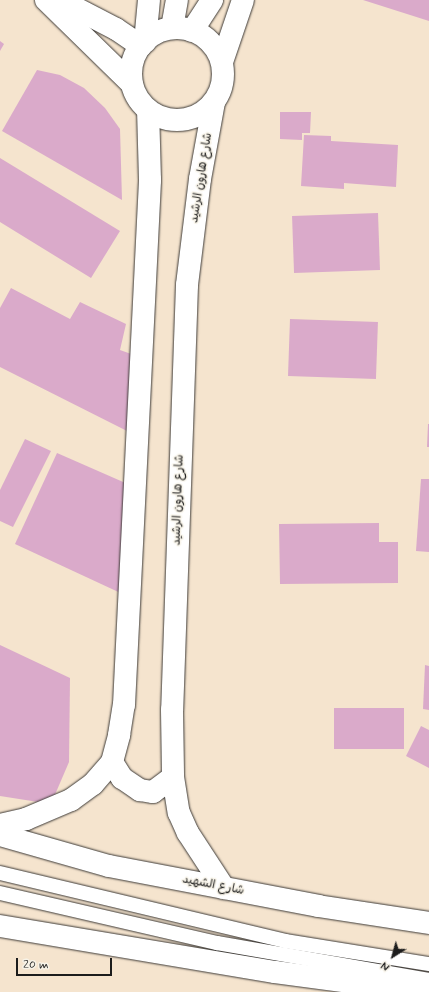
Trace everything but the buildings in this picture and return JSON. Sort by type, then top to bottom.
[{"type":"main road","points":[[46,0],[132,84],[138,98],[148,110],[164,118],[183,120],[201,114],[214,102],[223,83],[222,62],[243,0]]},
{"type":"main road","points":[[60,0],[143,44]]},
{"type":"main road","points":[[143,44],[150,0]]},
{"type":"main road","points":[[177,0],[182,29]]},
{"type":"main road","points":[[132,84],[135,57],[143,44],[153,35],[182,29],[212,0]]},
{"type":"main road","points":[[182,29],[211,43],[222,62]]},
{"type":"main road","name":"شارع هارون الرشيد","points":[[214,102],[200,179],[187,285],[172,710],[173,777],[179,813],[188,833],[224,888]]},
{"type":"main road","points":[[0,825],[26,819],[70,800],[93,784],[112,762],[124,705],[150,180],[148,110]]},
{"type":"main road","points":[[112,762],[122,778],[140,790],[153,792],[173,777]]},
{"type":"main road","name":"شارع الشهيد","points":[[0,835],[110,866],[318,906],[429,923]]},
{"type":"main road","points":[[0,926],[275,972],[424,992]]},
{"type":"lane","points":[[0,874],[284,941],[429,964]]},
{"type":"lane","points":[[0,893],[216,943],[429,980]]}]
